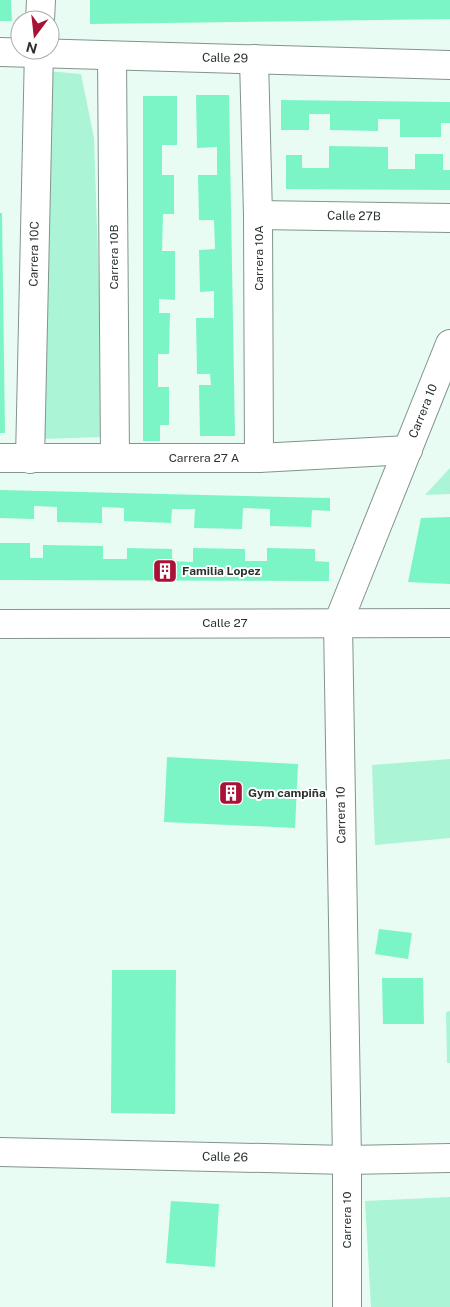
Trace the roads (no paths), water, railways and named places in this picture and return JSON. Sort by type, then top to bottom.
[{"type":"street","name":"Calle 29","points":[[60,52],[112,56],[254,58],[450,65]]},
{"type":"street","name":"Carrera 10B","points":[[112,56],[115,458]]},
{"type":"street","name":"Carrera 10A","points":[[254,58],[258,215],[260,458]]},
{"type":"street","name":"Carrera 10C","points":[[30,459],[39,60]]},
{"type":"street","name":"Calle 27B","points":[[258,215],[450,218]]},
{"type":"street","name":"Carrera 10","points":[[347,1307],[347,1160],[338,623],[450,344]]},
{"type":"street","name":"Carrera 27 A","points":[[0,458],[260,458],[408,450]]},
{"type":"street","name":"Calle 27","points":[[0,624],[450,623]]},
{"type":"street","name":"Calle 26","points":[[0,1152],[347,1160],[450,1158]]},
{"type":"place","name":"Familia Lopez","points":[[165,571]]},
{"type":"place","name":"Gym campiña","points":[[231,793]]}]
